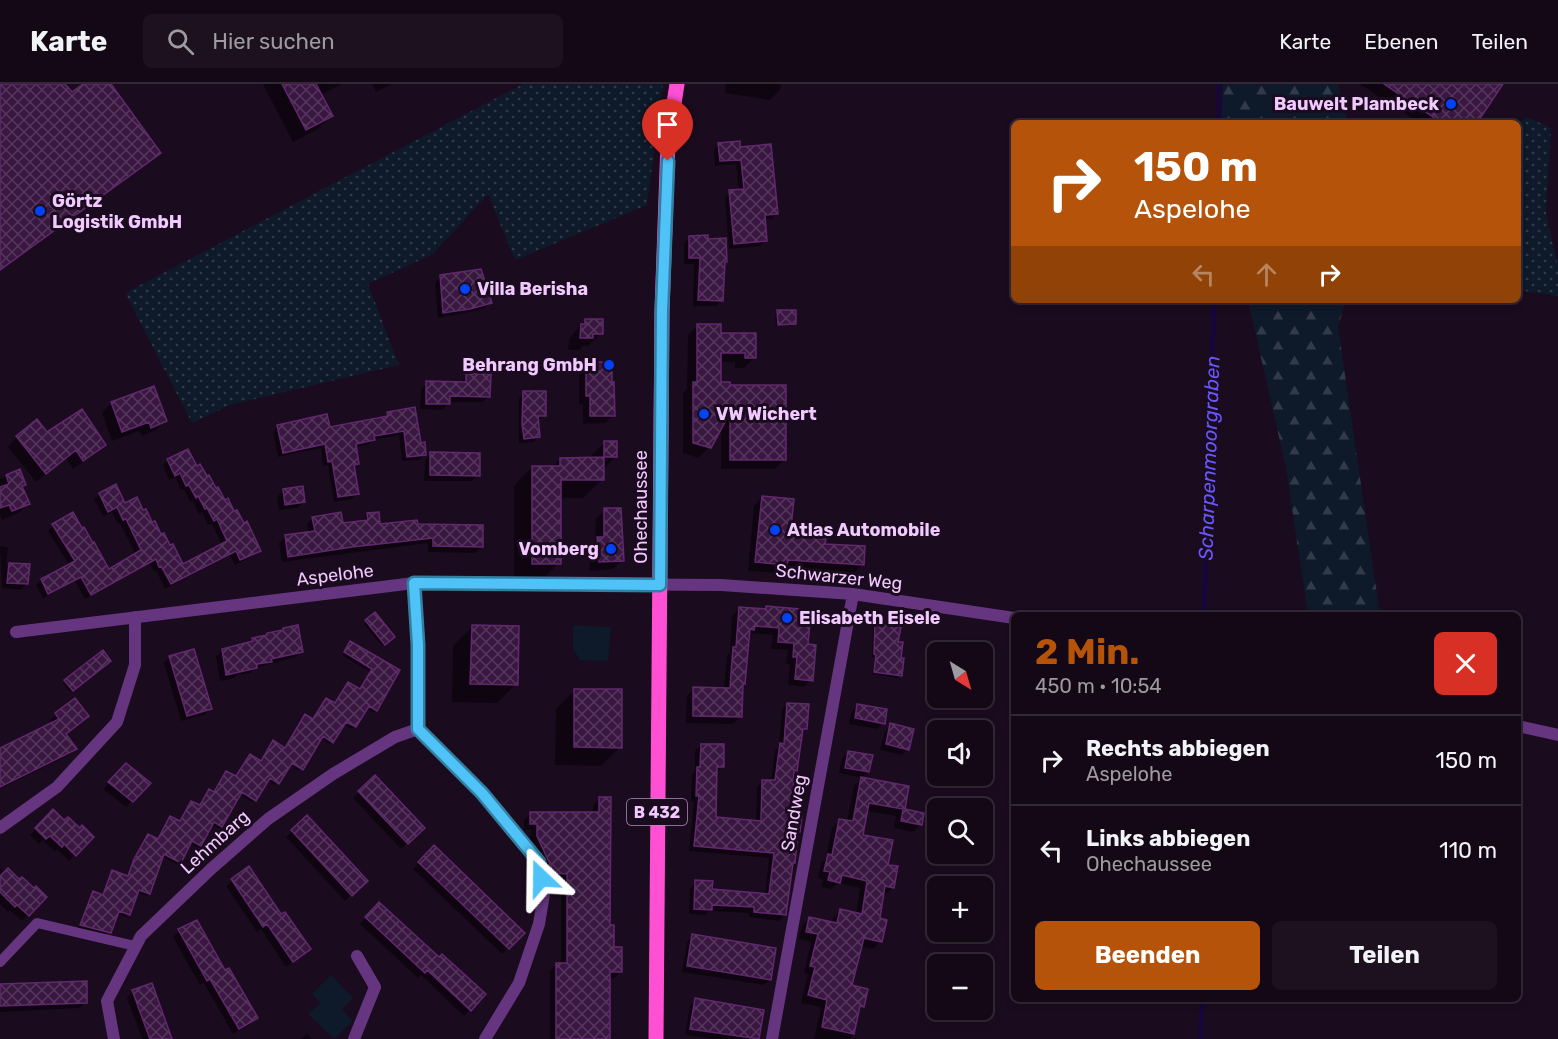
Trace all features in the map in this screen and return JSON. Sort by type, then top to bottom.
[{"type":"main road","name":"Ohechaussee","points":[[656,1039],[664,231],[668,142],[677,84]]},
{"type":"street","name":"Aspelohe","points":[[16,632],[414,583],[660,585]]},
{"type":"street","points":[[414,583],[418,645],[418,729],[482,793],[539,862],[544,894],[539,924],[519,983],[485,1039]]},
{"type":"street","name":"Schwarzer Weg","points":[[660,585],[721,585],[853,594],[1011,618]]},
{"type":"street","name":"Sandweg","points":[[772,1039],[853,594]]},
{"type":"street","points":[[0,828],[57,787],[117,722],[135,665],[135,617]]},
{"type":"street","points":[[1521,727],[1558,735]]},
{"type":"street","name":"Lehmbarg","points":[[114,1039],[107,1002],[141,936],[211,869],[268,819],[333,774],[386,742],[418,729]]},
{"type":"street","points":[[0,962],[37,923],[135,946]]},
{"type":"street","points":[[354,1039],[375,987],[357,956]]},
{"type":"green space","points":[[523,84],[663,84],[647,205],[515,260],[488,194],[433,254],[368,284],[399,365],[230,405],[192,423],[125,293]]},
{"type":"green space","points":[[1223,84],[1338,84],[1347,120],[1221,120]]},
{"type":"green space","points":[[1527,117],[1551,128],[1546,213],[1558,266],[1558,296],[1521,290],[1521,121]]},
{"type":"green space","points":[[1249,303],[1345,303],[1338,327],[1380,612],[1308,612],[1286,468]]},
{"type":"green space","points":[[573,625],[611,627],[608,661],[580,660],[573,649]]},
{"type":"green space","points":[[331,975],[353,998],[342,1009],[353,1021],[334,1039],[308,1014],[320,1003],[312,994]]},
{"type":"building","name":"Görtz Logistik GmbH","points":[[0,84],[65,84],[72,92],[83,84],[111,84],[161,153],[0,270]]},
{"type":"building","points":[[282,84],[316,84],[333,116],[306,130]]},
{"type":"building","name":"Bauwelt Plambeck","points":[[1384,84],[1503,84],[1479,120],[1438,120]]},
{"type":"building","points":[[740,141],[740,147],[771,144],[778,214],[765,215],[767,241],[734,244],[729,190],[744,189],[741,160],[720,161],[718,143]]},
{"type":"building","points":[[708,235],[708,239],[726,238],[727,262],[725,262],[723,301],[698,300],[700,258],[689,258],[689,236]]},
{"type":"building","name":"Villa Berisha","points":[[481,269],[492,303],[443,313],[440,275]]},
{"type":"building","points":[[777,310],[796,310],[796,324],[778,325]]},
{"type":"building","points":[[585,319],[603,319],[603,334],[593,334],[593,338],[580,338],[581,324],[585,324]]},
{"type":"building","points":[[697,324],[721,324],[721,333],[756,333],[756,358],[745,358],[745,353],[721,353],[721,382],[730,382],[730,385],[786,385],[786,460],[730,460],[730,413],[711,448],[693,443],[693,382],[697,382]]},
{"type":"building","points":[[586,362],[612,362],[615,416],[590,416],[590,396],[586,396]]},
{"type":"building","points":[[466,374],[491,374],[490,397],[450,396],[450,404],[426,404],[426,381],[466,382]]},
{"type":"building","points":[[154,386],[167,421],[151,428],[149,422],[122,432],[111,402]]},
{"type":"building","points":[[523,391],[546,391],[546,416],[538,416],[540,437],[524,439]]},
{"type":"building","points":[[415,407],[421,443],[425,442],[426,455],[407,457],[404,431],[374,436],[375,440],[356,444],[359,464],[354,465],[359,494],[338,497],[332,461],[328,462],[325,444],[283,453],[277,425],[327,414],[330,427],[388,416],[387,412]]},
{"type":"building","points":[[82,409],[106,445],[83,461],[76,450],[46,474],[16,436],[37,419],[47,432]]},
{"type":"building","points":[[604,441],[617,441],[617,457],[604,457]]},
{"type":"building","points":[[188,449],[197,466],[200,464],[225,500],[228,498],[234,511],[237,510],[244,523],[247,521],[261,551],[240,560],[236,551],[171,584],[156,559],[91,595],[81,577],[48,594],[41,579],[75,561],[52,524],[73,512],[109,569],[141,550],[126,519],[123,520],[117,507],[108,512],[99,493],[116,484],[125,503],[137,497],[152,522],[155,521],[161,534],[164,533],[170,545],[173,544],[183,564],[227,541],[217,519],[214,521],[198,496],[196,498],[189,485],[186,486],[180,473],[175,476],[167,459]]},
{"type":"building","points":[[430,452],[480,453],[480,476],[430,475]]},
{"type":"building","points":[[604,457],[604,480],[561,480],[561,564],[532,564],[532,466],[560,466],[560,458]]},
{"type":"building","points":[[20,469],[26,485],[22,486],[30,504],[12,511],[9,505],[0,508],[0,487],[9,484],[6,475]]},
{"type":"building","points":[[303,486],[305,502],[285,505],[283,489]]},
{"type":"building","points":[[762,496],[794,499],[790,537],[826,539],[825,544],[865,546],[864,565],[788,560],[787,565],[755,562]]},
{"type":"building","points":[[604,508],[621,508],[624,561],[599,562],[597,537],[604,537]]},
{"type":"building","points":[[341,512],[343,523],[368,520],[367,513],[379,512],[380,524],[417,520],[418,524],[483,525],[483,547],[433,546],[433,538],[288,557],[285,535],[315,531],[312,517]]},
{"type":"building","points":[[9,563],[30,564],[28,584],[7,583]]},
{"type":"building","points":[[766,606],[811,610],[808,644],[816,645],[813,681],[795,679],[797,657],[793,657],[794,643],[778,642],[779,628],[755,626],[754,630],[750,629],[745,684],[743,683],[742,717],[693,716],[693,687],[730,688],[739,607],[766,609]]},
{"type":"building","points":[[375,612],[395,637],[385,645],[365,620]]},
{"type":"building","points":[[875,623],[901,627],[898,642],[903,642],[902,676],[874,672]]},
{"type":"building","points":[[298,625],[303,652],[271,659],[272,662],[257,664],[257,668],[226,675],[222,649]]},
{"type":"building","points":[[472,625],[519,626],[518,685],[470,684]]},
{"type":"building","points":[[350,641],[400,670],[377,711],[369,706],[356,727],[346,722],[333,743],[323,736],[303,770],[292,763],[279,784],[270,778],[256,801],[242,792],[222,827],[214,822],[201,846],[192,841],[181,863],[164,854],[150,894],[139,890],[130,915],[119,911],[111,933],[80,925],[93,891],[103,895],[112,870],[128,876],[134,859],[148,834],[158,839],[170,816],[180,821],[191,801],[200,805],[209,789],[214,792],[226,771],[236,776],[250,754],[261,761],[273,740],[285,748],[305,714],[313,719],[326,698],[335,703],[348,682],[360,689],[372,669],[344,652]]},
{"type":"building","points":[[194,649],[212,709],[187,716],[169,656]]},
{"type":"building","points":[[103,650],[111,661],[73,691],[64,680]]},
{"type":"building","points":[[574,689],[622,689],[622,748],[574,747]]},
{"type":"building","points":[[75,698],[89,716],[66,734],[77,749],[0,787],[0,748],[59,719],[55,713]]},
{"type":"building","points":[[787,703],[809,704],[807,729],[803,729],[797,771],[794,770],[792,815],[802,816],[786,915],[754,912],[754,907],[712,905],[712,910],[694,909],[695,880],[713,881],[712,889],[769,894],[774,853],[694,846],[699,796],[696,796],[697,767],[700,767],[701,744],[724,744],[724,767],[717,767],[716,817],[761,821],[762,780],[775,780],[780,743],[784,744]]},
{"type":"building","points":[[857,704],[887,709],[885,724],[855,718]]},
{"type":"building","points":[[890,723],[914,729],[909,750],[886,744]]},
{"type":"building","points":[[848,751],[873,755],[869,772],[845,768]]},
{"type":"building","points":[[126,763],[151,783],[133,802],[108,782]]},
{"type":"building","points":[[375,775],[425,828],[408,844],[358,791]]},
{"type":"building","points":[[861,777],[909,786],[905,809],[924,813],[922,825],[901,821],[903,809],[869,803],[863,835],[893,840],[888,865],[898,866],[894,888],[885,886],[880,918],[887,920],[882,942],[864,938],[852,985],[868,989],[864,1007],[860,1006],[854,1034],[822,1027],[827,1000],[808,995],[815,967],[810,966],[818,934],[806,932],[809,917],[837,923],[840,909],[862,914],[867,881],[842,875],[840,883],[828,880],[830,872],[824,871],[828,854],[832,855],[839,819],[853,821]]},
{"type":"building","points":[[599,797],[611,797],[610,925],[614,925],[614,947],[622,947],[622,972],[610,972],[610,1039],[556,1039],[556,963],[567,963],[567,874],[554,873],[537,836],[537,824],[530,824],[530,812],[599,812]]},
{"type":"building","points":[[53,809],[64,820],[68,817],[80,828],[82,825],[94,837],[76,856],[64,844],[62,847],[50,836],[46,839],[35,828]]},
{"type":"building","points":[[307,815],[368,881],[352,896],[291,830]]},
{"type":"building","points":[[434,845],[525,933],[509,949],[418,862]]},
{"type":"building","points":[[249,866],[281,914],[285,912],[311,949],[293,962],[267,924],[263,927],[231,879]]},
{"type":"building","points":[[8,868],[19,879],[22,877],[34,888],[36,886],[47,897],[29,916],[17,905],[15,907],[0,892],[0,876]]},
{"type":"building","points":[[379,902],[439,957],[442,954],[486,994],[471,1011],[427,970],[425,973],[365,917]]},
{"type":"building","points":[[197,920],[225,970],[229,968],[258,1018],[239,1029],[210,979],[207,981],[178,929]]},
{"type":"building","points":[[692,934],[776,948],[771,980],[687,966]]},
{"type":"building","points":[[87,981],[87,1003],[0,1006],[0,984]]},
{"type":"building","points":[[152,983],[172,1039],[150,1039],[132,990]]},
{"type":"building","points":[[695,998],[764,1010],[759,1039],[690,1029]]},
{"type":"waterway","name":"Scharpenmoorgraben","points":[[1219,84],[1219,120]]},
{"type":"waterway","name":"Scharpenmoorgraben","points":[[1204,612],[1214,303]]},
{"type":"waterway","name":"Scharpenmoorgraben","points":[[1200,1039],[1203,1002]]},
{"type":"place","name":"Bauwelt Plambeck","points":[[1451,104]]},
{"type":"place","name":"Görtz Logistik GmbH","points":[[40,211]]},
{"type":"place","name":"Villa Berisha","points":[[465,289]]},
{"type":"place","name":"Behrang GmbH","points":[[609,365]]},
{"type":"place","name":"VW Wichert","points":[[704,414]]},
{"type":"place","name":"Atlas Automobile","points":[[775,530]]},
{"type":"place","name":"Vomberg","points":[[611,549]]},
{"type":"place","name":"Elisabeth Eisele","points":[[787,618]]},
{"type":"route","points":[[541,878],[539,862],[482,793],[418,729],[418,645],[414,583],[660,585],[662,311],[668,161]]}]
